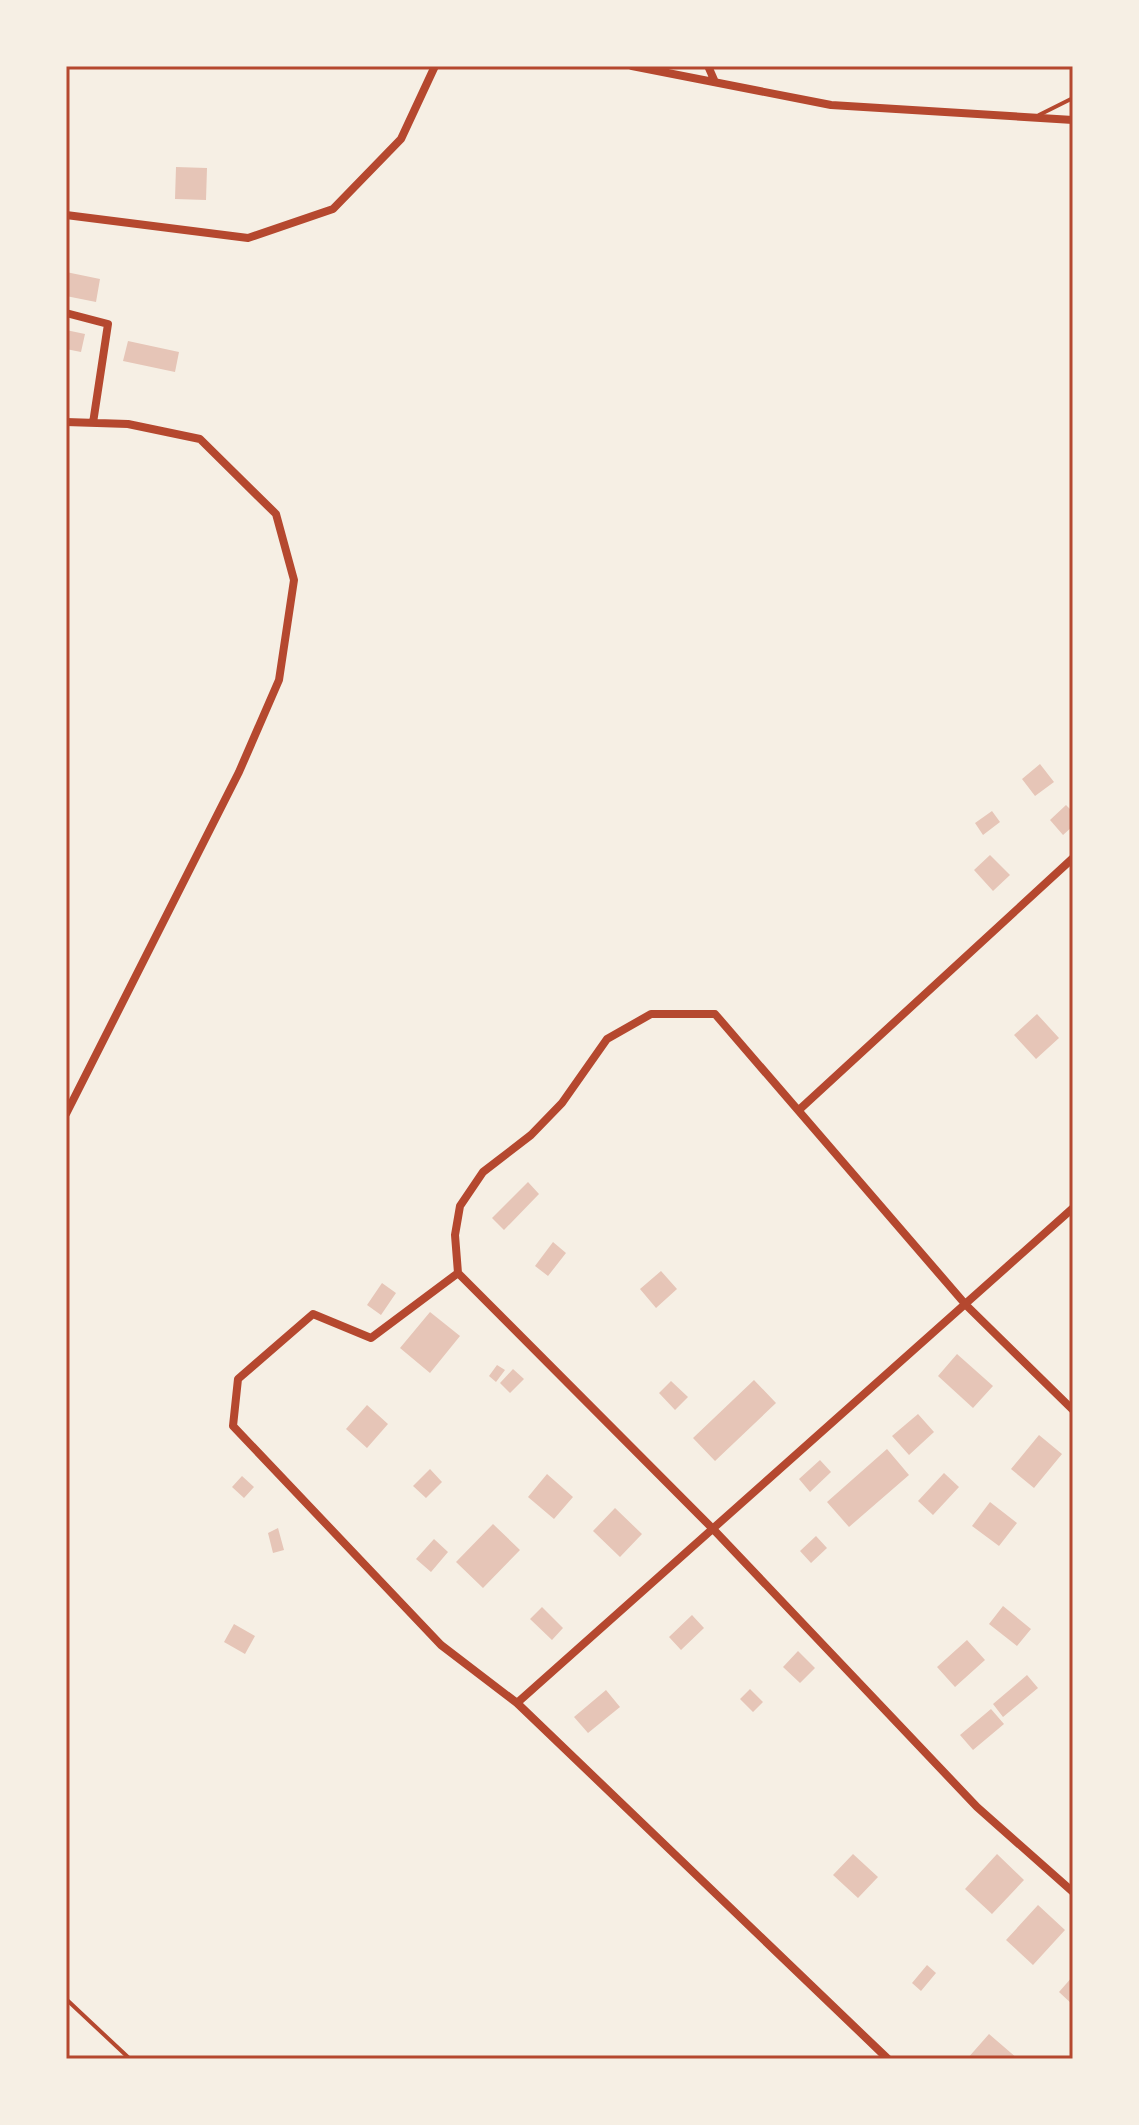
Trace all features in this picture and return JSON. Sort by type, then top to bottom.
[{"type":"street","points":[[66,215],[248,238],[333,209],[401,139],[435,66]]},
{"type":"street","points":[[632,66],[831,105],[1073,120]]},
{"type":"street","points":[[708,66],[715,82]]},
{"type":"street","points":[[66,313],[108,324],[93,423]]},
{"type":"street","points":[[66,422],[128,424],[200,439],[276,514],[294,580],[279,680],[239,772],[66,1114]]},
{"type":"street","points":[[800,1109],[1073,858]]},
{"type":"street","points":[[1073,1410],[966,1305],[715,1014],[651,1014],[607,1039],[562,1103],[531,1135],[483,1172],[460,1206],[455,1235],[458,1273],[714,1530],[977,1807],[1073,1892]]},
{"type":"street","points":[[517,1703],[1073,1208]]},
{"type":"street","points":[[458,1273],[371,1338],[313,1314],[238,1379],[233,1426],[441,1645],[517,1703],[888,2059]]},
{"type":"lane","points":[[1034,117],[1073,98]]},
{"type":"lane","points":[[66,1999],[130,2059]]},
{"type":"building","points":[[176,167],[207,168],[206,200],[175,199]]},
{"type":"building","points":[[66,272],[100,279],[96,302],[66,296]]},
{"type":"building","points":[[66,330],[85,334],[81,352],[66,349]]},
{"type":"building","points":[[128,341],[179,352],[175,372],[123,361]]},
{"type":"building","points":[[1040,764],[1054,782],[1035,796],[1022,779]]},
{"type":"building","points":[[1066,805],[1073,812],[1073,826],[1063,835],[1050,820]]},
{"type":"building","points":[[992,811],[1000,822],[983,835],[975,823]]},
{"type":"building","points":[[990,855],[1010,875],[993,891],[974,870]]},
{"type":"building","points":[[1037,1014],[1059,1038],[1036,1059],[1014,1035]]},
{"type":"building","points":[[528,1182],[539,1194],[504,1230],[492,1218]]},
{"type":"building","points":[[553,1242],[566,1253],[548,1276],[535,1266]]},
{"type":"building","points":[[661,1271],[677,1289],[656,1308],[640,1289]]},
{"type":"building","points":[[382,1283],[396,1293],[381,1315],[367,1305]]},
{"type":"building","points":[[430,1312],[460,1336],[430,1373],[400,1348]]},
{"type":"building","points":[[957,1354],[993,1386],[973,1408],[938,1376]]},
{"type":"building","points":[[497,1365],[505,1370],[496,1382],[489,1376]]},
{"type":"building","points":[[513,1369],[524,1379],[510,1393],[500,1383]]},
{"type":"building","points":[[754,1380],[776,1403],[715,1461],[693,1438]]},
{"type":"building","points":[[671,1381],[688,1397],[675,1410],[659,1393]]},
{"type":"building","points":[[367,1405],[388,1424],[367,1448],[346,1429]]},
{"type":"building","points":[[918,1414],[934,1432],[909,1455],[892,1436]]},
{"type":"building","points":[[1039,1435],[1062,1454],[1034,1488],[1011,1469]]},
{"type":"building","points":[[887,1449],[909,1475],[849,1527],[827,1502]]},
{"type":"building","points":[[820,1460],[831,1472],[810,1492],[799,1479]]},
{"type":"building","points":[[430,1469],[442,1482],[426,1498],[413,1486]]},
{"type":"building","points":[[944,1473],[959,1487],[933,1515],[918,1501]]},
{"type":"building","points":[[547,1474],[573,1497],[554,1519],[528,1497]]},
{"type":"building","points":[[242,1476],[254,1487],[244,1498],[232,1487]]},
{"type":"building","points":[[990,1502],[1017,1523],[999,1546],[972,1526]]},
{"type":"building","points":[[615,1508],[642,1534],[620,1557],[593,1531]]},
{"type":"building","points":[[493,1524],[520,1550],[483,1588],[456,1562]]},
{"type":"building","points":[[278,1528],[284,1550],[273,1553],[268,1533]]},
{"type":"building","points":[[816,1536],[827,1548],[811,1563],[800,1551]]},
{"type":"building","points":[[434,1539],[448,1552],[431,1572],[416,1559]]},
{"type":"building","points":[[1003,1606],[1031,1629],[1017,1646],[989,1624]]},
{"type":"building","points":[[542,1607],[563,1628],[552,1640],[530,1619]]},
{"type":"building","points":[[692,1615],[704,1628],[681,1650],[669,1637]]},
{"type":"building","points":[[234,1624],[255,1636],[245,1654],[224,1642]]},
{"type":"building","points":[[967,1640],[985,1660],[955,1687],[937,1667]]},
{"type":"building","points":[[798,1651],[815,1668],[800,1683],[783,1667]]},
{"type":"building","points":[[1027,1675],[1038,1688],[1003,1717],[993,1704]]},
{"type":"building","points":[[750,1689],[763,1702],[753,1712],[740,1699]]},
{"type":"building","points":[[606,1690],[620,1707],[588,1733],[574,1717]]},
{"type":"building","points":[[991,1709],[1004,1724],[973,1750],[960,1735]]},
{"type":"building","points":[[853,1854],[878,1877],[858,1898],[833,1875]]},
{"type":"building","points":[[997,1854],[1024,1880],[992,1914],[965,1889]]},
{"type":"building","points":[[1038,1905],[1065,1930],[1033,1965],[1006,1940]]},
{"type":"building","points":[[927,1965],[936,1973],[921,1991],[912,1983]]},
{"type":"building","points":[[1073,1976],[1073,2005],[1059,1992]]},
{"type":"building","points":[[989,2034],[1018,2059],[967,2059]]}]
